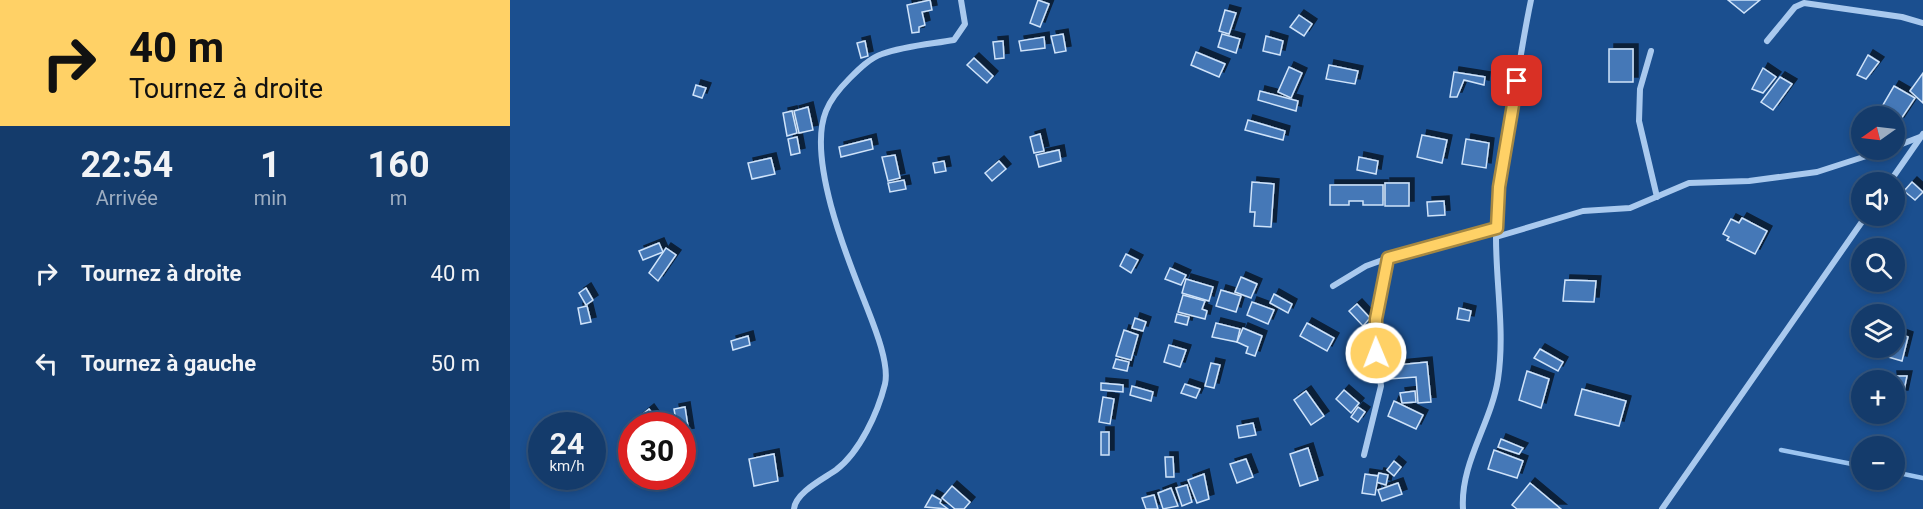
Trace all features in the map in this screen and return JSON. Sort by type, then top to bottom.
[{"type":"street","points":[[794,509],[794,504],[805,492],[844,464],[865,432],[885,382],[884,363],[874,327],[833,213],[824,175],[821,131],[825,112],[835,94],[861,66],[882,54],[954,40],[965,24],[961,0]]},
{"type":"street","points":[[1463,509],[1462,491],[1467,470],[1487,423],[1498,380],[1501,342],[1496,237],[1499,187],[1531,0]]},
{"type":"street","points":[[1767,41],[1795,7],[1804,3],[1923,22]]},
{"type":"street","points":[[1651,51],[1641,88],[1639,121],[1657,197]]},
{"type":"street","points":[[1905,142],[1922,135]]},
{"type":"street","points":[[1897,172],[1922,135]]},
{"type":"street","points":[[1496,237],[1583,211],[1630,208],[1689,183],[1749,180],[1817,172],[1854,160]]},
{"type":"street","points":[[1662,509],[1859,226]]},
{"type":"street","points":[[1333,286],[1366,266],[1388,258],[1497,228]]},
{"type":"street","points":[[1364,455],[1381,387],[1374,336],[1388,258]]},
{"type":"building","points":[[930,0],[932,10],[922,12],[925,25],[919,27],[919,32],[912,33],[907,5]]},
{"type":"building","points":[[1038,0],[1049,4],[1040,27],[1030,23]]},
{"type":"building","points":[[1728,0],[1760,0],[1744,13]]},
{"type":"building","points":[[1225,10],[1236,13],[1229,34],[1219,31]]},
{"type":"building","points":[[1299,15],[1312,24],[1304,36],[1290,27]]},
{"type":"building","points":[[1063,34],[1066,51],[1055,53],[1051,36]]},
{"type":"building","points":[[1222,34],[1240,39],[1236,53],[1218,47]]},
{"type":"building","points":[[1266,36],[1283,41],[1280,55],[1263,51]]},
{"type":"building","points":[[1044,37],[1045,48],[1021,51],[1019,41]]},
{"type":"building","points":[[865,41],[868,56],[861,58],[857,43]]},
{"type":"building","points":[[1003,41],[1004,58],[995,59],[993,42]]},
{"type":"building","points":[[1609,49],[1633,49],[1633,82],[1609,82]]},
{"type":"building","points":[[1196,52],[1225,64],[1219,77],[1191,65]]},
{"type":"building","points":[[1868,55],[1879,62],[1866,79],[1857,75]]},
{"type":"building","points":[[974,58],[993,76],[987,83],[967,65]]},
{"type":"building","points":[[1329,65],[1358,71],[1355,84],[1326,79]]},
{"type":"building","points":[[1289,67],[1302,73],[1291,98],[1278,92]]},
{"type":"building","points":[[1763,68],[1776,77],[1763,93],[1752,89]]},
{"type":"building","points":[[1454,72],[1485,77],[1484,85],[1464,80],[1457,97],[1450,97]]},
{"type":"building","points":[[1923,73],[1923,103],[1910,91]]},
{"type":"building","points":[[1780,77],[1792,84],[1773,110],[1761,102]]},
{"type":"building","points":[[696,85],[706,88],[702,98],[693,95]]},
{"type":"building","points":[[1894,86],[1915,98],[1905,113],[1905,106],[1882,106]]},
{"type":"building","points":[[1260,91],[1298,101],[1296,111],[1258,100]]},
{"type":"building","points":[[808,107],[813,130],[799,133],[794,111]]},
{"type":"building","points":[[792,111],[797,133],[787,136],[783,113]]},
{"type":"building","points":[[1248,120],[1285,131],[1283,140],[1245,130]]},
{"type":"building","points":[[1040,134],[1044,151],[1034,153],[1030,137]]},
{"type":"building","points":[[1422,135],[1447,140],[1442,163],[1417,157]]},
{"type":"building","points":[[797,137],[800,153],[791,155],[788,139]]},
{"type":"building","points":[[871,139],[873,149],[841,157],[839,147]]},
{"type":"building","points":[[1466,139],[1489,143],[1486,168],[1462,164]]},
{"type":"building","points":[[1059,150],[1061,161],[1039,167],[1036,155]]},
{"type":"building","points":[[895,155],[900,178],[888,181],[882,157]]},
{"type":"building","points":[[1359,157],[1378,161],[1376,174],[1357,170]]},
{"type":"building","points":[[771,158],[775,174],[752,179],[748,163]]},
{"type":"building","points":[[944,161],[946,171],[935,173],[933,163]]},
{"type":"building","points":[[999,161],[1006,169],[992,181],[985,173]]},
{"type":"building","points":[[904,180],[906,189],[890,192],[888,183]]},
{"type":"building","points":[[1252,182],[1274,184],[1271,227],[1254,226],[1255,212],[1250,212]]},
{"type":"building","points":[[1912,182],[1923,192],[1915,200],[1905,190]]},
{"type":"building","points":[[1385,183],[1409,183],[1409,206],[1385,206]]},
{"type":"building","points":[[1330,185],[1383,185],[1383,205],[1363,205],[1363,201],[1349,201],[1349,205],[1330,205]]},
{"type":"building","points":[[1444,201],[1445,215],[1428,216],[1427,202]]},
{"type":"building","points":[[1742,218],[1767,231],[1755,254],[1727,240],[1729,237],[1723,234],[1731,219],[1739,223]]},
{"type":"building","points":[[659,243],[663,252],[643,260],[639,251]]},
{"type":"building","points":[[666,248],[676,255],[658,281],[649,273]]},
{"type":"building","points":[[1126,254],[1138,260],[1131,273],[1120,266]]},
{"type":"building","points":[[1170,268],[1186,275],[1181,285],[1165,279]]},
{"type":"building","points":[[1241,277],[1257,284],[1251,298],[1235,292]]},
{"type":"building","points":[[1186,279],[1213,287],[1209,301],[1182,293]]},
{"type":"building","points":[[1565,280],[1596,281],[1594,302],[1563,301]]},
{"type":"building","points":[[586,288],[593,300],[586,305],[579,293]]},
{"type":"building","points":[[1221,290],[1241,296],[1236,312],[1216,306]]},
{"type":"building","points":[[1274,294],[1292,304],[1288,313],[1270,303]]},
{"type":"building","points":[[1183,295],[1205,301],[1202,309],[1207,311],[1205,319],[1178,312]]},
{"type":"building","points":[[1252,302],[1274,310],[1268,324],[1247,315]]},
{"type":"building","points":[[1357,304],[1370,318],[1363,326],[1349,311]]},
{"type":"building","points":[[587,306],[591,322],[581,324],[578,308]]},
{"type":"building","points":[[1459,308],[1471,311],[1469,321],[1457,319]]},
{"type":"building","points":[[1177,314],[1189,317],[1187,325],[1175,322]]},
{"type":"building","points":[[1135,318],[1146,322],[1143,331],[1132,328]]},
{"type":"building","points":[[1216,323],[1240,329],[1237,342],[1212,337]]},
{"type":"building","points":[[1307,323],[1334,338],[1327,351],[1300,336]]},
{"type":"building","points":[[1243,328],[1262,336],[1255,356],[1246,353],[1248,347],[1237,342]]},
{"type":"building","points":[[1124,330],[1138,335],[1131,360],[1116,356]]},
{"type":"building","points":[[748,336],[750,345],[733,350],[731,341]]},
{"type":"building","points":[[1169,345],[1186,350],[1180,367],[1164,362]]},
{"type":"building","points":[[1540,349],[1563,362],[1558,371],[1534,358]]},
{"type":"building","points":[[1116,359],[1129,362],[1127,371],[1113,368]]},
{"type":"building","points":[[1427,362],[1431,402],[1418,403],[1416,377],[1389,379],[1387,366]]},
{"type":"building","points":[[1211,363],[1220,365],[1214,388],[1205,386]]},
{"type":"building","points":[[1527,371],[1549,379],[1541,408],[1519,400]]},
{"type":"building","points":[[1101,383],[1123,385],[1123,392],[1101,390]]},
{"type":"building","points":[[1185,384],[1200,389],[1196,398],[1181,393]]},
{"type":"building","points":[[1132,386],[1153,392],[1151,401],[1130,395]]},
{"type":"building","points":[[1582,389],[1626,401],[1619,426],[1575,415]]},
{"type":"building","points":[[1344,390],[1359,403],[1351,413],[1336,399]]},
{"type":"building","points":[[1306,391],[1324,416],[1311,425],[1294,400]]},
{"type":"building","points":[[1415,391],[1416,402],[1402,403],[1400,393]]},
{"type":"building","points":[[1103,397],[1114,399],[1110,424],[1099,422]]},
{"type":"building","points":[[1394,401],[1423,415],[1416,429],[1388,416]]},
{"type":"building","points":[[685,407],[686,412],[675,412],[674,409]]},
{"type":"building","points":[[1358,407],[1365,412],[1358,422],[1351,417]]},
{"type":"building","points":[[1253,423],[1256,435],[1239,438],[1237,426]]},
{"type":"building","points":[[1101,432],[1109,432],[1109,455],[1101,455]]},
{"type":"building","points":[[1501,439],[1523,448],[1519,454],[1498,447]]},
{"type":"building","points":[[1308,448],[1318,480],[1300,486],[1290,454]]},
{"type":"building","points":[[1494,450],[1523,461],[1517,478],[1488,469]]},
{"type":"building","points":[[774,454],[778,481],[754,486],[749,459]]},
{"type":"building","points":[[1165,457],[1173,457],[1174,477],[1166,477]]},
{"type":"building","points":[[1246,459],[1253,477],[1237,483],[1230,464]]},
{"type":"building","points":[[1394,461],[1401,467],[1394,476],[1387,470]]},
{"type":"building","points":[[1379,473],[1388,475],[1386,485],[1376,482]]},
{"type":"building","points":[[1204,474],[1209,499],[1197,503],[1188,480]]},
{"type":"building","points":[[1365,474],[1378,476],[1375,495],[1362,493]]},
{"type":"building","points":[[1398,483],[1402,494],[1382,501],[1378,490]]},
{"type":"building","points":[[1530,483],[1561,509],[1517,509],[1512,505]]},
{"type":"building","points":[[1187,485],[1192,502],[1182,506],[1176,488]]},
{"type":"building","points":[[952,486],[970,502],[964,509],[955,509],[942,498]]},
{"type":"building","points":[[1171,488],[1178,506],[1163,509],[1158,493]]},
{"type":"building","points":[[932,495],[941,500],[940,503],[948,509],[925,507]]},
{"type":"building","points":[[1154,495],[1158,509],[1146,509],[1142,498]]},
{"type":"waterway","points":[[1781,450],[1851,464]]},
{"type":"waterway","points":[[1905,474],[1923,478]]},
{"type":"route","points":[[1376,353],[1374,336],[1376,319],[1388,258],[1497,228],[1499,187],[1517,81]]}]
